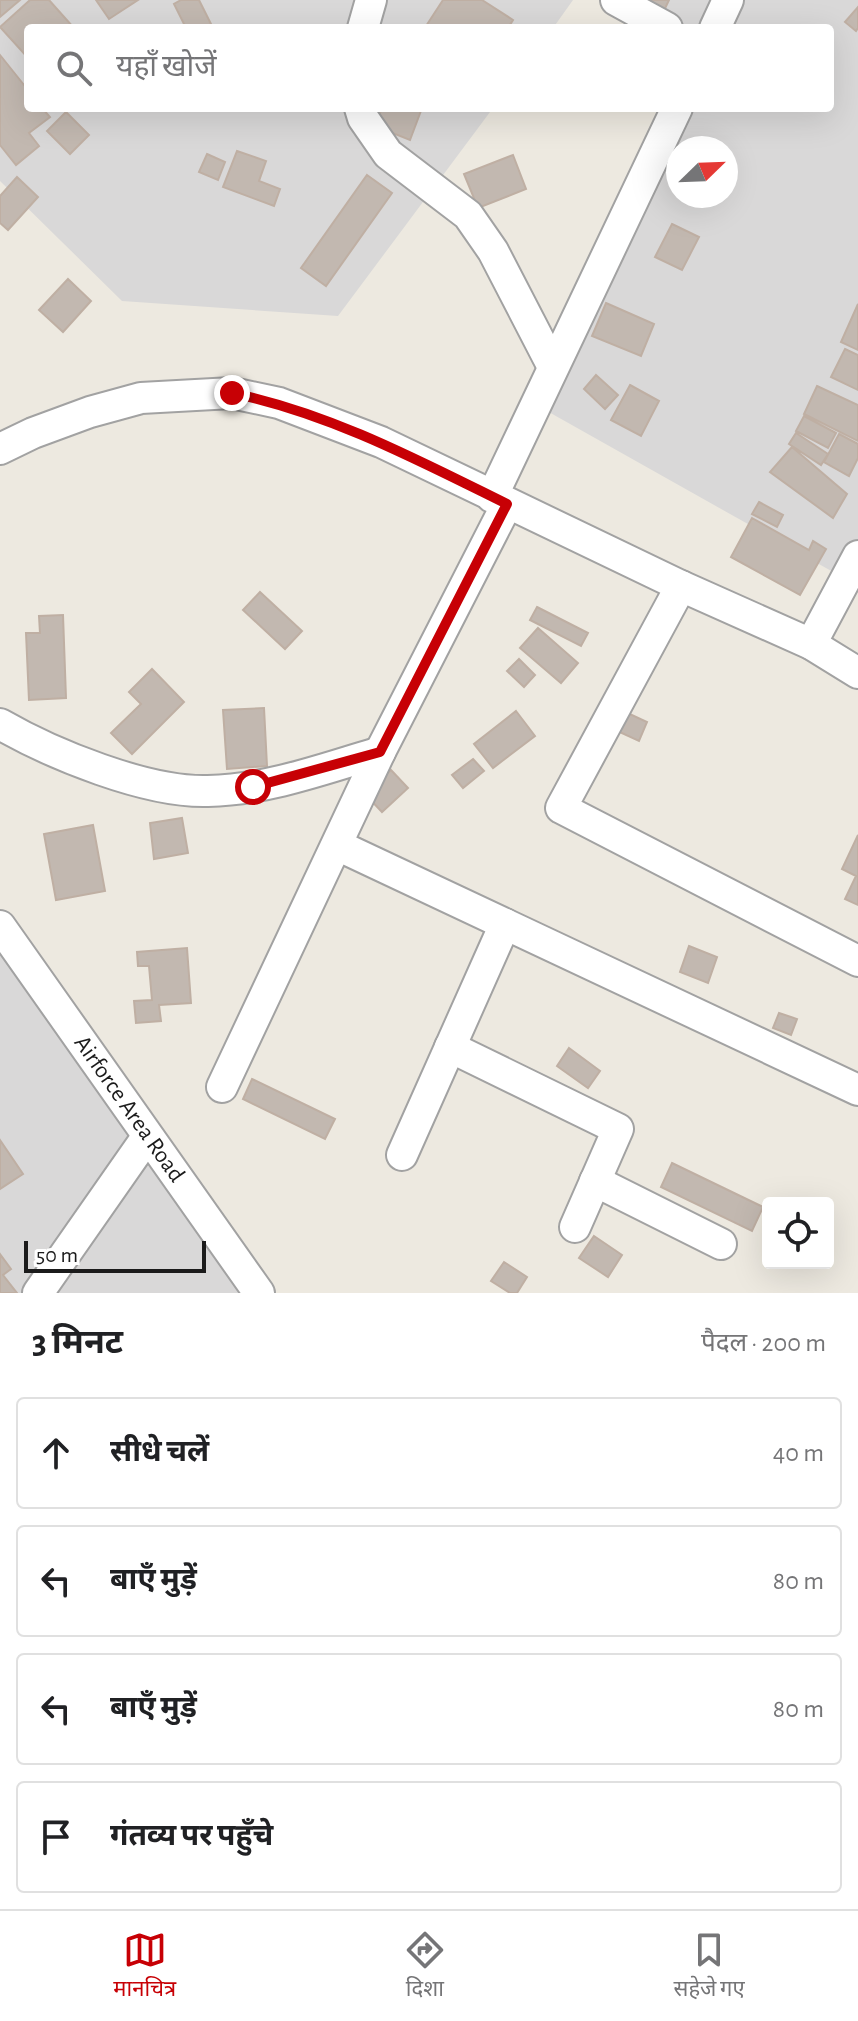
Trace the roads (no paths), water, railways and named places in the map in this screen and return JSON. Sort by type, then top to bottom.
[{"type":"street","points":[[364,24],[371,0]]},
{"type":"street","points":[[616,0],[660,24]]},
{"type":"street","points":[[717,24],[728,0]]},
{"type":"street","points":[[361,112],[388,154],[468,215],[493,251],[553,367]]},
{"type":"street","points":[[222,1087],[499,500],[553,367],[675,112]]},
{"type":"street","points":[[0,449],[90,412],[141,398],[232,393],[279,403],[381,442],[681,586],[811,644],[858,673]]},
{"type":"street","points":[[811,644],[858,556]]},
{"type":"street","points":[[681,586],[561,808],[858,961]]},
{"type":"street","points":[[0,724],[101,770],[161,786],[206,791],[253,787],[380,752]]},
{"type":"street","points":[[337,845],[858,1090]]},
{"type":"street","points":[[402,1155],[505,924]]},
{"type":"street","name":"Airforce Area Road","points":[[0,926],[259,1293]]},
{"type":"street","points":[[450,1047],[618,1129],[575,1227]]},
{"type":"street","points":[[38,1293],[147,1137]]},
{"type":"street","points":[[595,1181],[721,1244]]}]
